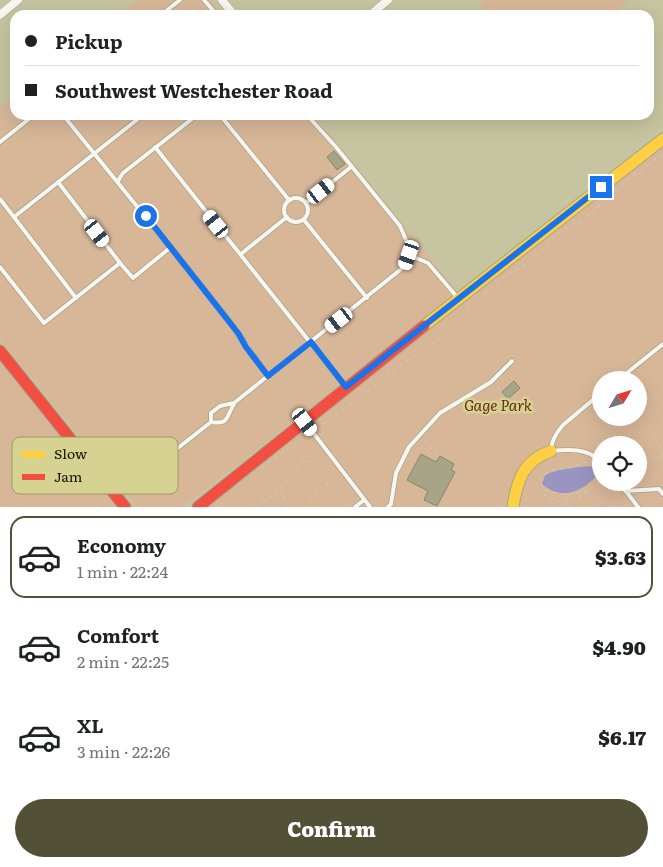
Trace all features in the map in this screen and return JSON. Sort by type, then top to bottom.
[{"type":"street","points":[[0,14],[18,0]]},
{"type":"street","points":[[222,0],[230,10]]},
{"type":"street","points":[[376,10],[388,0]]},
{"type":"street","points":[[198,507],[346,387],[663,139]]},
{"type":"street","points":[[0,351],[69,437]]},
{"type":"street","points":[[513,507],[518,481],[527,464],[542,454],[551,451]]},
{"type":"street","points":[[115,494],[125,507]]},
{"type":"lane","points":[[167,10],[180,0]]},
{"type":"lane","points":[[204,0],[213,10]]},
{"type":"lane","points":[[0,142],[28,120]]},
{"type":"lane","points":[[67,120],[171,247],[238,333],[268,376]]},
{"type":"lane","points":[[14,217],[137,120]]},
{"type":"lane","points":[[118,181],[123,173],[190,120]]},
{"type":"lane","points":[[224,120],[289,200]]},
{"type":"lane","points":[[211,422],[211,413],[216,408],[234,403],[367,298],[405,266],[409,255],[406,240],[400,226],[312,120]]},
{"type":"lane","points":[[155,147],[346,387]]},
{"type":"lane","points":[[306,203],[352,167]]},
{"type":"lane","points":[[58,182],[133,278],[171,247]]},
{"type":"lane","points":[[298,198],[306,203],[308,212],[304,220],[295,222],[287,217],[284,208],[289,200],[298,198]]},
{"type":"lane","points":[[0,199],[76,298]]},
{"type":"lane","points":[[241,254],[287,217]]},
{"type":"lane","points":[[304,220],[367,298]]},
{"type":"lane","points":[[409,255],[428,263],[458,299]]},
{"type":"lane","points":[[0,267],[44,323],[120,263]]},
{"type":"lane","points":[[629,371],[663,344]]},
{"type":"lane","points":[[388,507],[391,504],[396,473],[408,447],[440,414],[491,382],[512,361]]},
{"type":"lane","points":[[592,400],[557,431],[551,445],[551,451],[570,450],[588,452],[592,455]]},
{"type":"lane","points":[[211,422],[219,424],[224,422],[234,403]]},
{"type":"lane","points":[[178,448],[211,422]]},
{"type":"lane","points":[[305,422],[370,507]]},
{"type":"lane","points":[[647,489],[661,488],[663,494]]},
{"type":"lane","points":[[625,491],[638,507]]},
{"type":"lane","points":[[356,507],[364,500]]},
{"type":"path","points":[[262,468],[359,398],[390,373],[440,339],[456,321],[504,277],[525,265],[564,229],[580,221],[596,209],[630,178],[663,154]]},
{"type":"path","points":[[510,376],[513,380]]},
{"type":"path","points":[[497,387],[504,396]]},
{"type":"path","points":[[420,436],[438,456]]},
{"type":"path","points":[[647,463],[656,457],[660,459],[663,457],[658,448],[663,442],[660,440]]},
{"type":"path","points":[[255,507],[273,495],[305,460],[316,463],[329,478],[326,486],[311,498],[308,507]]},
{"type":"path","points":[[588,490],[566,495],[544,490],[541,485],[541,477],[549,471],[568,468],[590,461],[592,464]]},
{"type":"path","points":[[279,488],[283,492],[287,507]]},
{"type":"path","points":[[568,505],[592,488]]},
{"type":"path","points":[[542,494],[570,507]]},
{"type":"path","points":[[566,495],[568,505]]},
{"type":"path","points":[[343,507],[346,504]]},
{"type":"path","points":[[624,507],[628,504]]},
{"type":"green space","points":[[137,0],[210,0],[218,10],[124,10]]},
{"type":"green space","points":[[482,0],[629,0],[617,10],[485,10],[479,3]]},
{"type":"green space","points":[[10,99],[10,120],[316,120],[336,142],[458,292],[183,507],[137,507],[126,494],[178,494],[178,437],[80,437],[0,339],[0,107]]},
{"type":"green space","name":"Gage Park","points":[[663,143],[663,507],[203,507]]},
{"type":"green space","points":[[0,360],[62,437],[12,437],[12,494],[108,494],[118,507],[0,507]]},
{"type":"shaded area","points":[[591,466],[592,481],[578,490],[564,493],[549,489],[542,484],[545,476],[548,474],[566,469]]},
{"type":"building","points":[[334,151],[345,164],[337,170],[327,157]]},
{"type":"building","points":[[514,381],[520,388],[508,399],[502,392]]},
{"type":"building","points":[[421,454],[436,462],[440,456],[454,464],[451,470],[455,472],[437,506],[424,500],[428,491],[407,480]]},
{"type":"traffic: slow","points":[[424,326],[663,139]]},
{"type":"traffic: slow","points":[[513,507],[519,480],[523,473],[534,460],[551,451]]},
{"type":"traffic: jam","points":[[198,507],[424,326]]},
{"type":"traffic: jam","points":[[0,351],[69,437]]},
{"type":"traffic: jam","points":[[115,494],[125,507]]},
{"type":"route","points":[[146,216],[238,333],[268,376],[311,342],[346,387],[601,187]]}]
